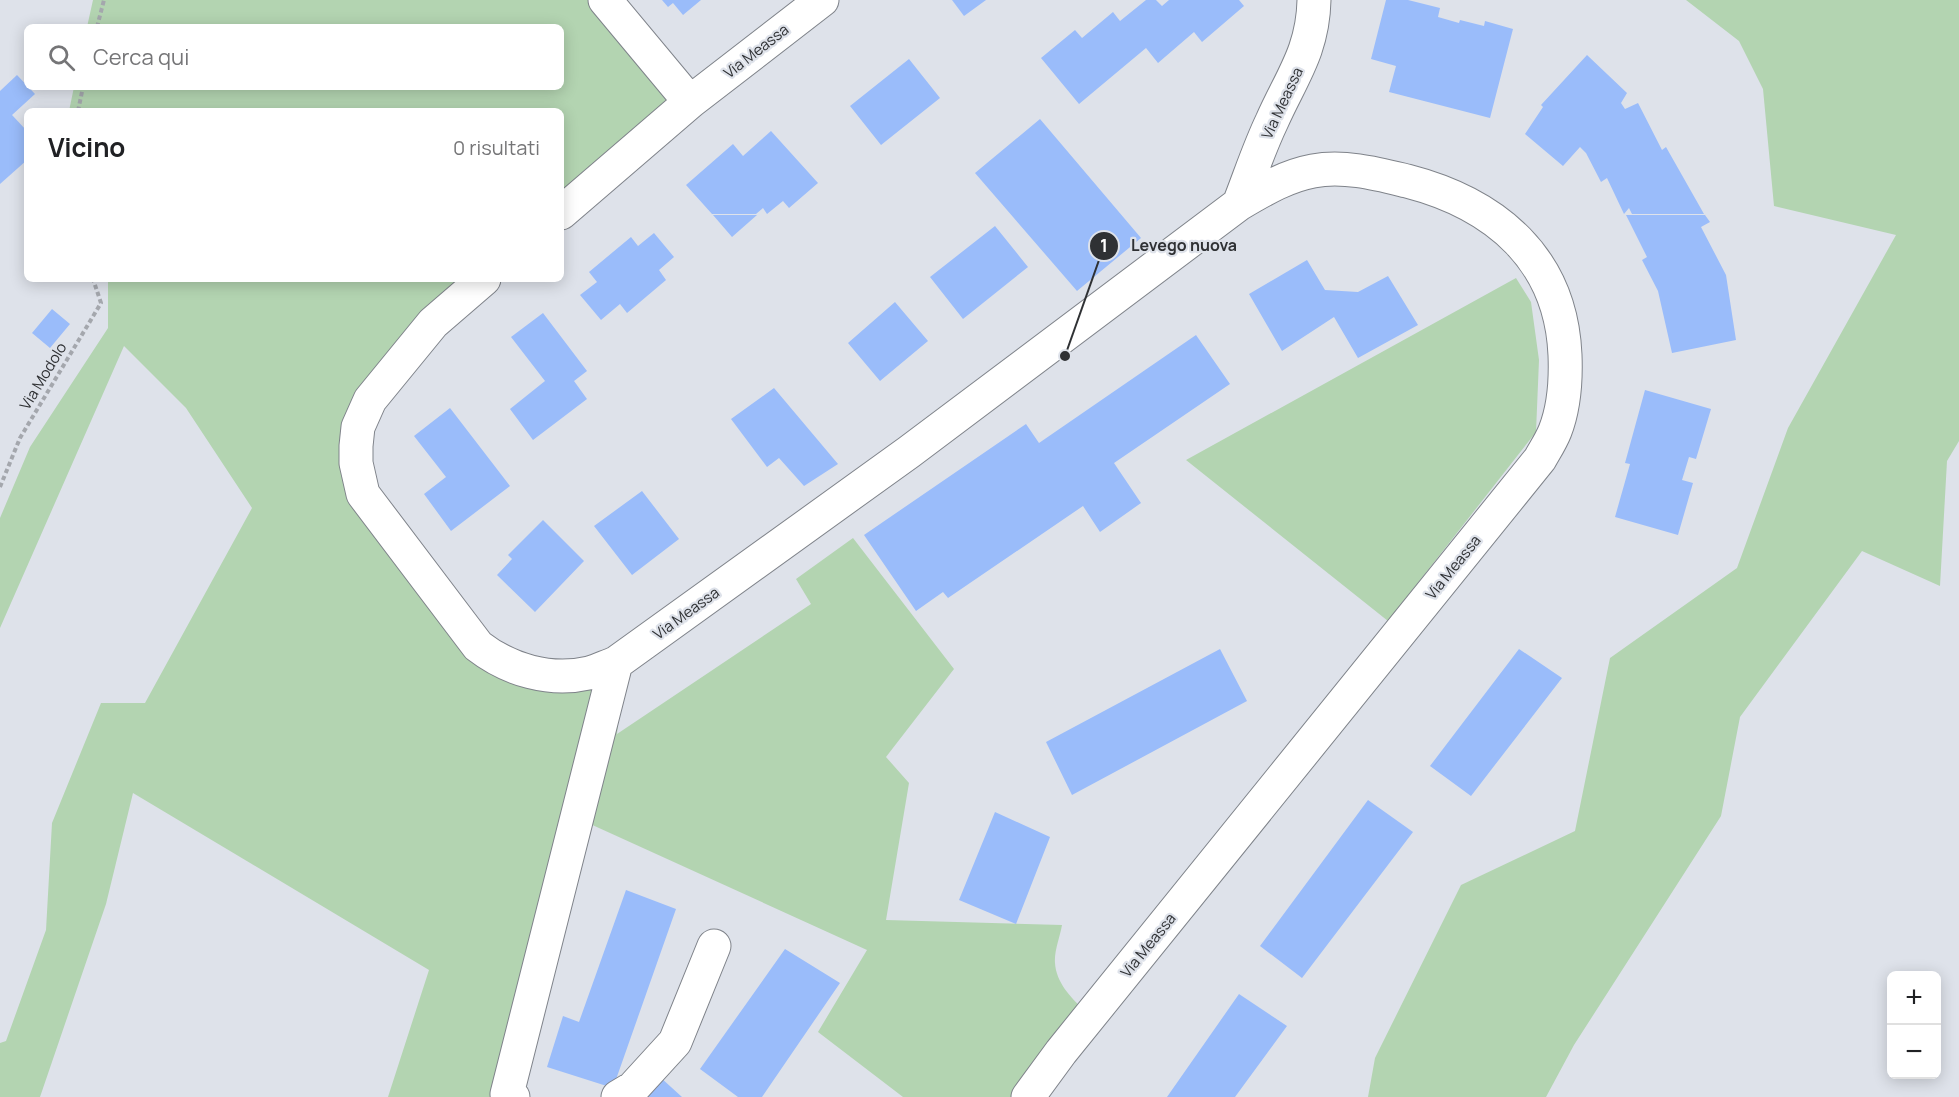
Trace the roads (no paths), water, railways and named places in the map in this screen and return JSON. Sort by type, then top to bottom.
[{"type":"street","points":[[605,0],[690,102]]},
{"type":"street","name":"Via Meassa","points":[[564,210],[690,102],[822,0]]},
{"type":"street","name":"Via Meassa","points":[[1239,204],[1272,121],[1299,70],[1314,14],[1314,0]]},
{"type":"street","name":"Via Meassa","points":[[481,282],[433,323],[367,406],[358,427],[356,463],[363,494],[478,646],[494,658],[514,668],[536,673],[565,675],[589,673],[616,663],[909,452],[1239,204],[1278,182],[1314,171],[1342,170],[1380,174],[1450,194],[1507,229],[1528,250],[1545,276],[1558,305],[1564,335],[1565,369],[1562,400],[1555,430],[1540,459],[1061,1052],[1028,1097]]},
{"type":"street","points":[[513,1097],[507,1094],[616,663]]},
{"type":"street","points":[[618,1097],[633,1088],[675,1042],[714,946]]},
{"type":"place","name":"Levego nuova","points":[[1065,356]]}]
